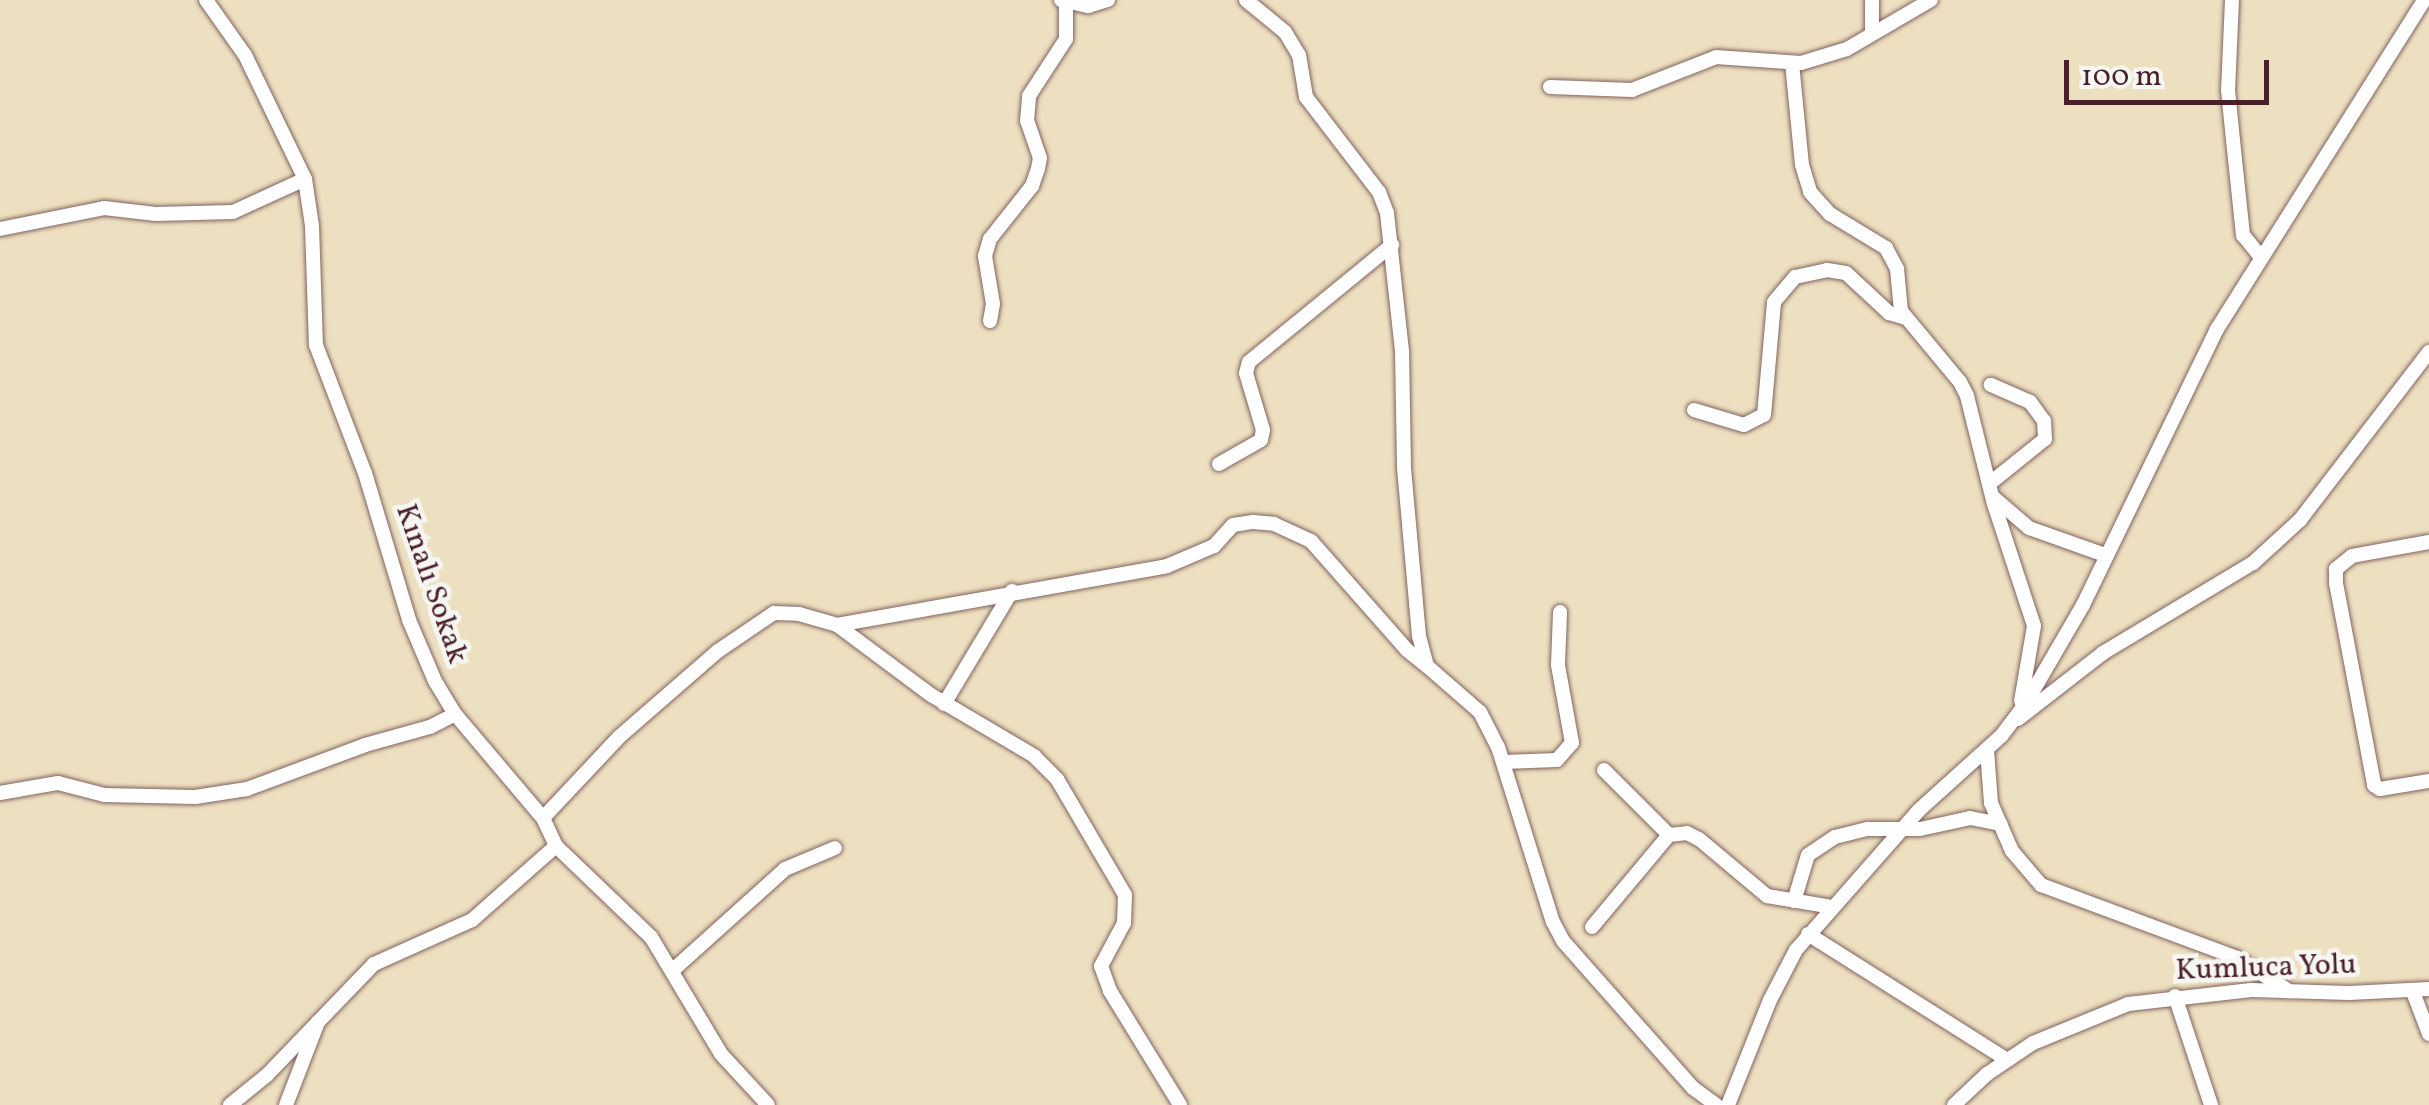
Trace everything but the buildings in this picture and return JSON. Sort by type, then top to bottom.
[{"type":"street","name":"Kınalı Sokak","points":[[206,0],[245,54],[305,179],[312,226],[316,346],[365,473],[408,620],[455,714],[543,818],[556,846],[651,938],[714,1044],[768,1105]]},
{"type":"street","points":[[990,321],[993,304],[986,256],[990,238],[1032,186],[1040,158],[1027,120],[1028,96],[1066,39],[1063,2],[1088,6],[1108,0]]},
{"type":"street","points":[[1246,0],[1285,32],[1299,55],[1306,96],[1379,192],[1392,245],[1402,351],[1404,468],[1419,636],[1427,666]]},
{"type":"street","points":[[1872,0],[1872,33]]},
{"type":"street","points":[[1550,87],[1632,90],[1716,57],[1792,63],[1847,48],[1931,0]]},
{"type":"street","points":[[2232,0],[2228,90],[2240,208],[2244,235],[2260,256]]},
{"type":"street","points":[[2015,721],[2075,620],[2209,343],[2424,0]]},
{"type":"street","points":[[1792,63],[1805,183],[1830,214],[1886,248],[1898,269],[1906,318],[1960,382],[2034,626],[2031,658],[2015,721]]},
{"type":"street","points":[[0,229],[104,208],[156,214],[233,212],[305,179]]},
{"type":"street","points":[[1220,464],[1261,440],[1263,430],[1246,373],[1249,362],[1392,245]]},
{"type":"street","points":[[1694,410],[1744,425],[1764,415],[1774,302],[1795,277],[1826,270],[1846,273],[1889,314],[1906,318]]},
{"type":"street","points":[[1728,1105],[1787,963],[1808,934],[1918,811],[2015,721],[2103,653],[2253,563],[2300,520],[2429,352]]},
{"type":"street","points":[[1991,384],[2030,402],[2044,420],[2045,439],[1991,490]]},
{"type":"street","points":[[1991,490],[2029,528],[2106,555]]},
{"type":"street","points":[[837,624],[1167,566],[1214,546],[1233,525],[1274,524],[1312,540],[1408,650],[1480,712],[1503,762],[1553,922],[1563,941],[1693,1088],[1716,1105]]},
{"type":"street","points":[[2429,542],[2352,556],[2336,569],[2374,785],[2380,789],[2429,781]]},
{"type":"street","points":[[944,704],[1012,591]]},
{"type":"street","points":[[1503,762],[1557,760],[1572,743],[1558,666],[1560,612]]},
{"type":"street","points":[[543,818],[619,737],[718,652],[774,613],[800,614],[837,624],[944,704],[1050,770],[1125,895],[1127,910],[1101,966],[1110,990],[1180,1105]]},
{"type":"street","points":[[0,793],[58,783],[104,795],[195,797],[247,789],[365,745],[430,728],[455,714]]},
{"type":"street","points":[[1987,750],[1991,803],[2012,851],[2041,885],[2237,958],[2290,992]]},
{"type":"street","points":[[1604,770],[1668,835]]},
{"type":"street","points":[[1794,901],[1808,855],[1819,844],[1868,829],[1904,830],[1970,818],[2000,824]]},
{"type":"street","points":[[1592,927],[1668,835],[1687,833],[1758,890],[1834,907]]},
{"type":"street","points":[[230,1105],[268,1075],[374,964],[472,920],[556,846]]},
{"type":"street","points":[[673,970],[785,869],[835,848]]},
{"type":"street","points":[[1808,934],[2007,1060]]},
{"type":"street","name":"Kumluca Yolu","points":[[1954,1105],[2007,1060],[2088,1017],[2176,996],[2429,989]]},
{"type":"street","points":[[2413,992],[2429,1034]]},
{"type":"street","points":[[2176,996],[2211,1105]]},
{"type":"street","points":[[286,1105],[318,1022]]}]
